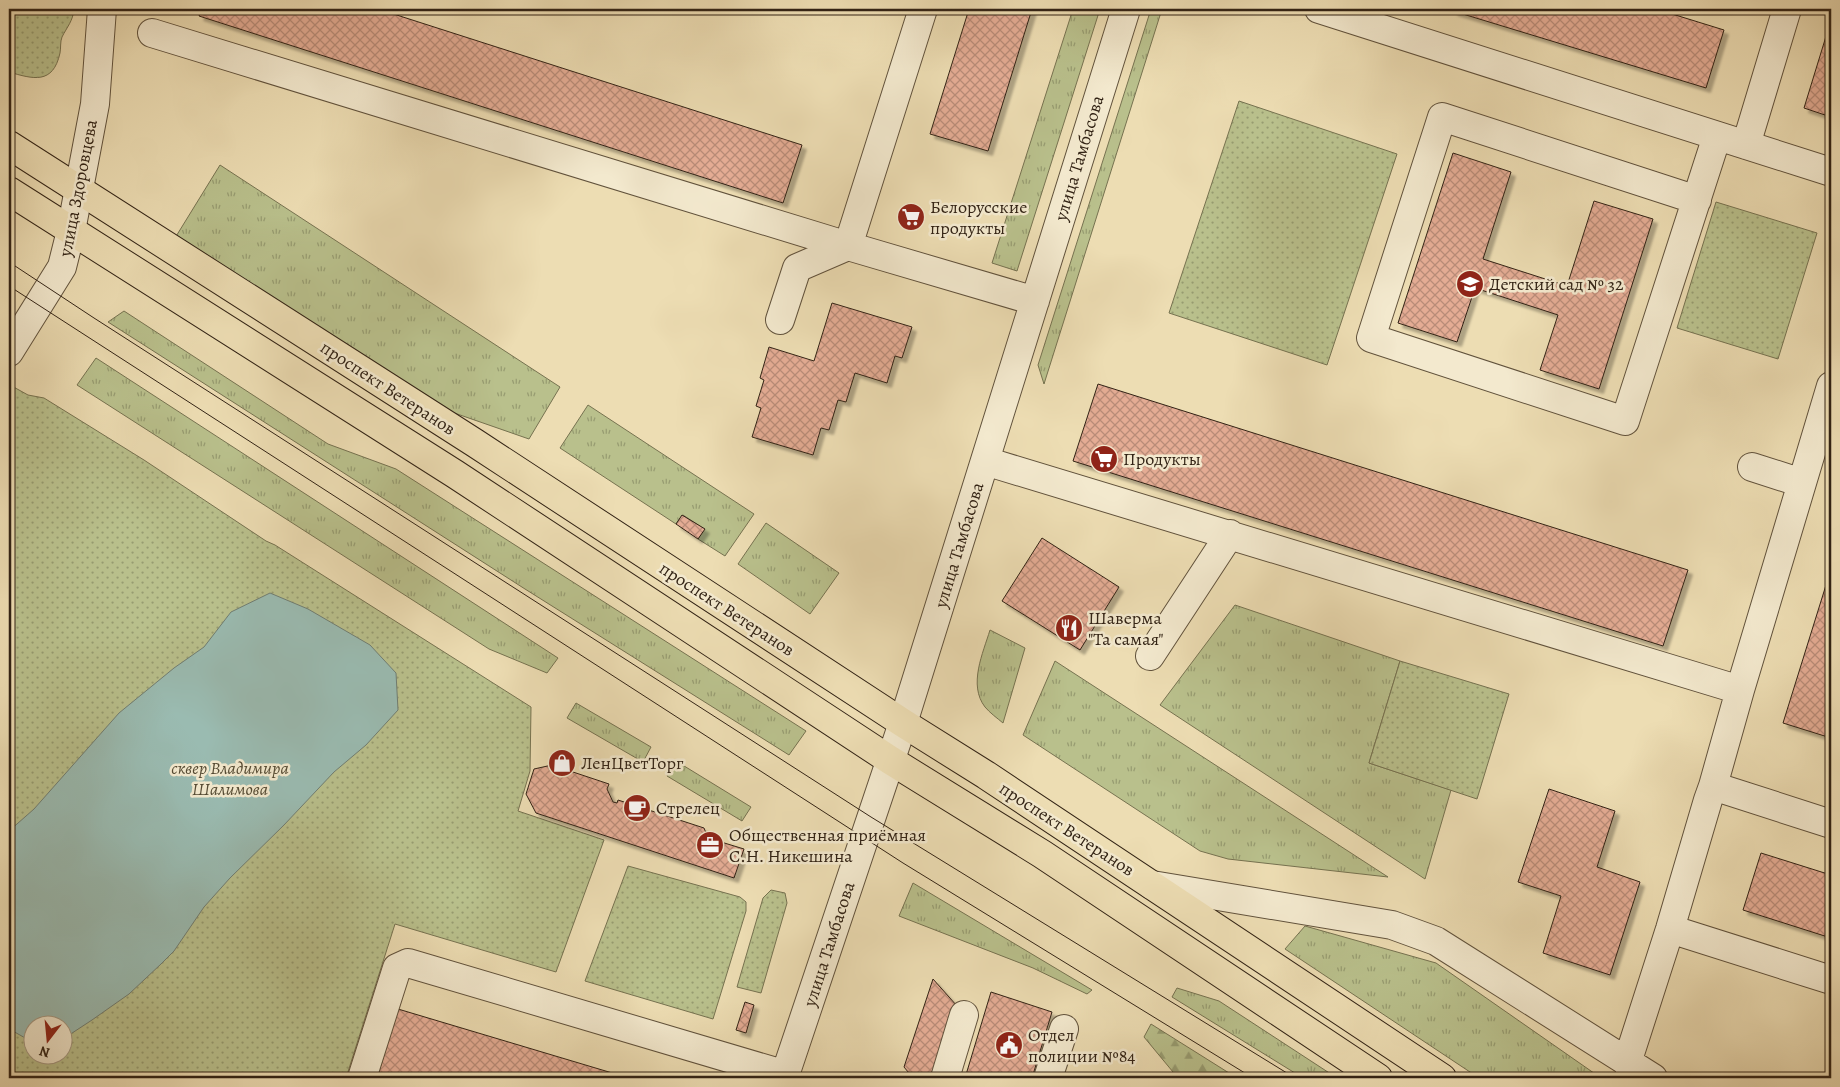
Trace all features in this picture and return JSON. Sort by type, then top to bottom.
[{"type":"main road","name":"проспект Ветеранов","points":[[9,145],[475,443],[903,723],[986,775],[1442,1078]]},
{"type":"main road","name":"проспект Ветеранов","points":[[9,191],[455,474],[890,760],[1083,881],[1378,1078]]},
{"type":"street","name":"улица Здоровцева","points":[[9,352],[62,267],[71,231],[95,104],[102,9]]},
{"type":"street","points":[[780,320],[797,268],[848,246],[923,9]]},
{"type":"street","name":"улица Тамбасова","points":[[785,1076],[903,723],[1126,9]]},
{"type":"street","points":[[1746,145],[1787,9]]},
{"type":"street","points":[[1325,10],[1831,172]]},
{"type":"street","points":[[152,34],[848,246],[1035,300]]},
{"type":"street","points":[[1697,200],[1442,117],[1370,338],[1625,421],[1697,200],[1717,136]]},
{"type":"street","points":[[1627,1062],[1670,929],[1831,386]]},
{"type":"street","points":[[985,461],[1740,690]]},
{"type":"street","points":[[1752,467],[1802,483]]},
{"type":"street","points":[[1150,656],[1230,534]]},
{"type":"street","points":[[1713,786],[1831,824]]},
{"type":"street","points":[[1152,884],[1392,926],[1436,941],[1653,1078]]},
{"type":"street","points":[[1670,929],[1831,980]]},
{"type":"street","points":[[362,1078],[397,968],[408,963],[723,1068],[785,1076]]},
{"type":"street","points":[[945,1078],[964,1015]]},
{"type":"street","points":[[1048,1078],[1064,1029]]},
{"type":"green space","points":[[9,9],[74,9],[71,20],[61,39],[57,63],[47,75],[34,78],[9,72]]},
{"type":"green space","points":[[1073,9],[1100,9],[1017,271],[992,263]]},
{"type":"green space","points":[[1151,9],[1162,9],[1044,384],[1038,365]]},
{"type":"green space","points":[[1239,101],[1397,154],[1327,365],[1169,313]]},
{"type":"green space","points":[[220,165],[560,387],[529,439],[440,408],[175,238]]},
{"type":"green space","points":[[1716,202],[1817,233],[1778,359],[1677,328]]},
{"type":"green space","points":[[124,311],[328,444],[396,469],[806,731],[789,755],[525,589],[108,322]]},
{"type":"green space","points":[[96,358],[558,658],[547,673],[489,649],[77,385]]},
{"type":"green space","name":"сквер Владимира Шалимова","points":[[10,385],[28,395],[44,398],[144,460],[266,541],[531,707],[530,771],[518,811],[604,840],[556,972],[395,924],[346,1078],[9,1078]]},
{"type":"green space","points":[[588,405],[754,514],[725,556],[698,539],[704,529],[683,515],[676,524],[560,448]]},
{"type":"green space","points":[[766,523],[839,573],[810,614],[738,564]]},
{"type":"green space","points":[[1235,605],[1400,661],[1369,763],[1451,790],[1425,879],[1160,705]]},
{"type":"green space","points":[[990,630],[1025,648],[1003,723],[985,707],[978,689],[978,669]]},
{"type":"green space","points":[[1055,661],[1388,877],[1228,859],[1200,851],[1023,735]]},
{"type":"green space","points":[[1400,661],[1509,694],[1477,799],[1369,763]]},
{"type":"green space","points":[[576,703],[651,747],[643,762],[567,718]]},
{"type":"green space","points":[[676,761],[751,807],[742,821],[667,776]]},
{"type":"green space","points":[[628,866],[740,897],[746,902],[746,911],[713,1019],[585,981]]},
{"type":"green space","points":[[913,883],[1092,990],[1087,994],[1033,968],[899,916]]},
{"type":"green space","points":[[771,890],[785,893],[787,903],[761,993],[737,987],[763,898]]},
{"type":"green space","points":[[1305,926],[1436,963],[1601,1078],[1479,1078],[1285,949]]},
{"type":"green space","points":[[1177,988],[1219,1001],[1337,1078],[1303,1078],[1172,997]]},
{"type":"green space","points":[[1151,1024],[1237,1078],[1178,1078],[1144,1037]]},
{"type":"water","points":[[270,593],[308,609],[370,645],[396,673],[398,710],[366,745],[334,772],[230,878],[204,907],[174,951],[129,994],[72,1033],[72,1014],[22,1014],[22,1036],[9,1028],[9,831],[34,809],[119,713],[174,668],[204,647],[231,612]]},
{"type":"building","points":[[202,9],[378,9],[802,145],[783,203],[199,16]]},
{"type":"building","points":[[969,9],[1032,9],[988,151],[930,134]]},
{"type":"building","points":[[1454,9],[1656,9],[1724,30],[1706,88],[1453,11]]},
{"type":"building","points":[[1831,20],[1831,117],[1804,108]]},
{"type":"building","points":[[1453,153],[1511,172],[1483,259],[1567,286],[1594,201],[1653,219],[1599,389],[1540,370],[1558,315],[1475,288],[1457,342],[1398,323]]},
{"type":"building","points":[[832,303],[912,327],[902,358],[895,356],[887,383],[855,373],[846,402],[838,400],[829,430],[821,428],[813,455],[752,437],[761,408],[756,406],[764,380],[760,378],[769,347],[814,361]]},
{"type":"building","points":[[1098,384],[1688,570],[1663,646],[1073,461]]},
{"type":"building","points":[[682,515],[705,529],[698,539],[676,524]]},
{"type":"building","points":[[1042,538],[1119,587],[1080,650],[1002,601]]},
{"type":"building","points":[[1831,569],[1831,738],[1783,723]]},
{"type":"building","points":[[552,765],[609,784],[607,789],[613,802],[617,803],[618,800],[704,828],[708,838],[744,849],[734,878],[536,813],[526,794],[534,769]]},
{"type":"building","points":[[1549,789],[1615,811],[1597,867],[1640,882],[1610,975],[1543,953],[1561,896],[1518,882]]},
{"type":"building","points":[[1761,853],[1831,875],[1831,938],[1743,910]]},
{"type":"building","points":[[933,979],[957,1006],[933,1078],[913,1078],[904,1067]]},
{"type":"building","name":"Отдел полиции №84","points":[[991,992],[1052,1012],[1032,1078],[965,1078]]},
{"type":"building","points":[[745,1002],[754,1005],[746,1033],[736,1030]]},
{"type":"building","points":[[398,1009],[629,1078],[377,1078]]},
{"type":"tram line","points":[[9,262],[871,817],[1295,1078]]},
{"type":"tram line","points":[[9,286],[903,863],[1253,1078]]},
{"type":"place","name":"Белорусские продукты","points":[[911,217]]},
{"type":"place","name":"Детский сад № 32","points":[[1470,284]]},
{"type":"place","name":"Продукты","points":[[1104,459]]},
{"type":"place","name":"Шаверма \"Та самая\"","points":[[1069,628]]},
{"type":"place","name":"ЛенЦветТорг","points":[[562,763]]},
{"type":"place","name":"Стрелец","points":[[637,808]]},
{"type":"place","name":"Общественная приёмная С.Н. Никешина","points":[[710,845]]},
{"type":"place","name":"Отдел полиции №84","points":[[1009,1045]]}]
